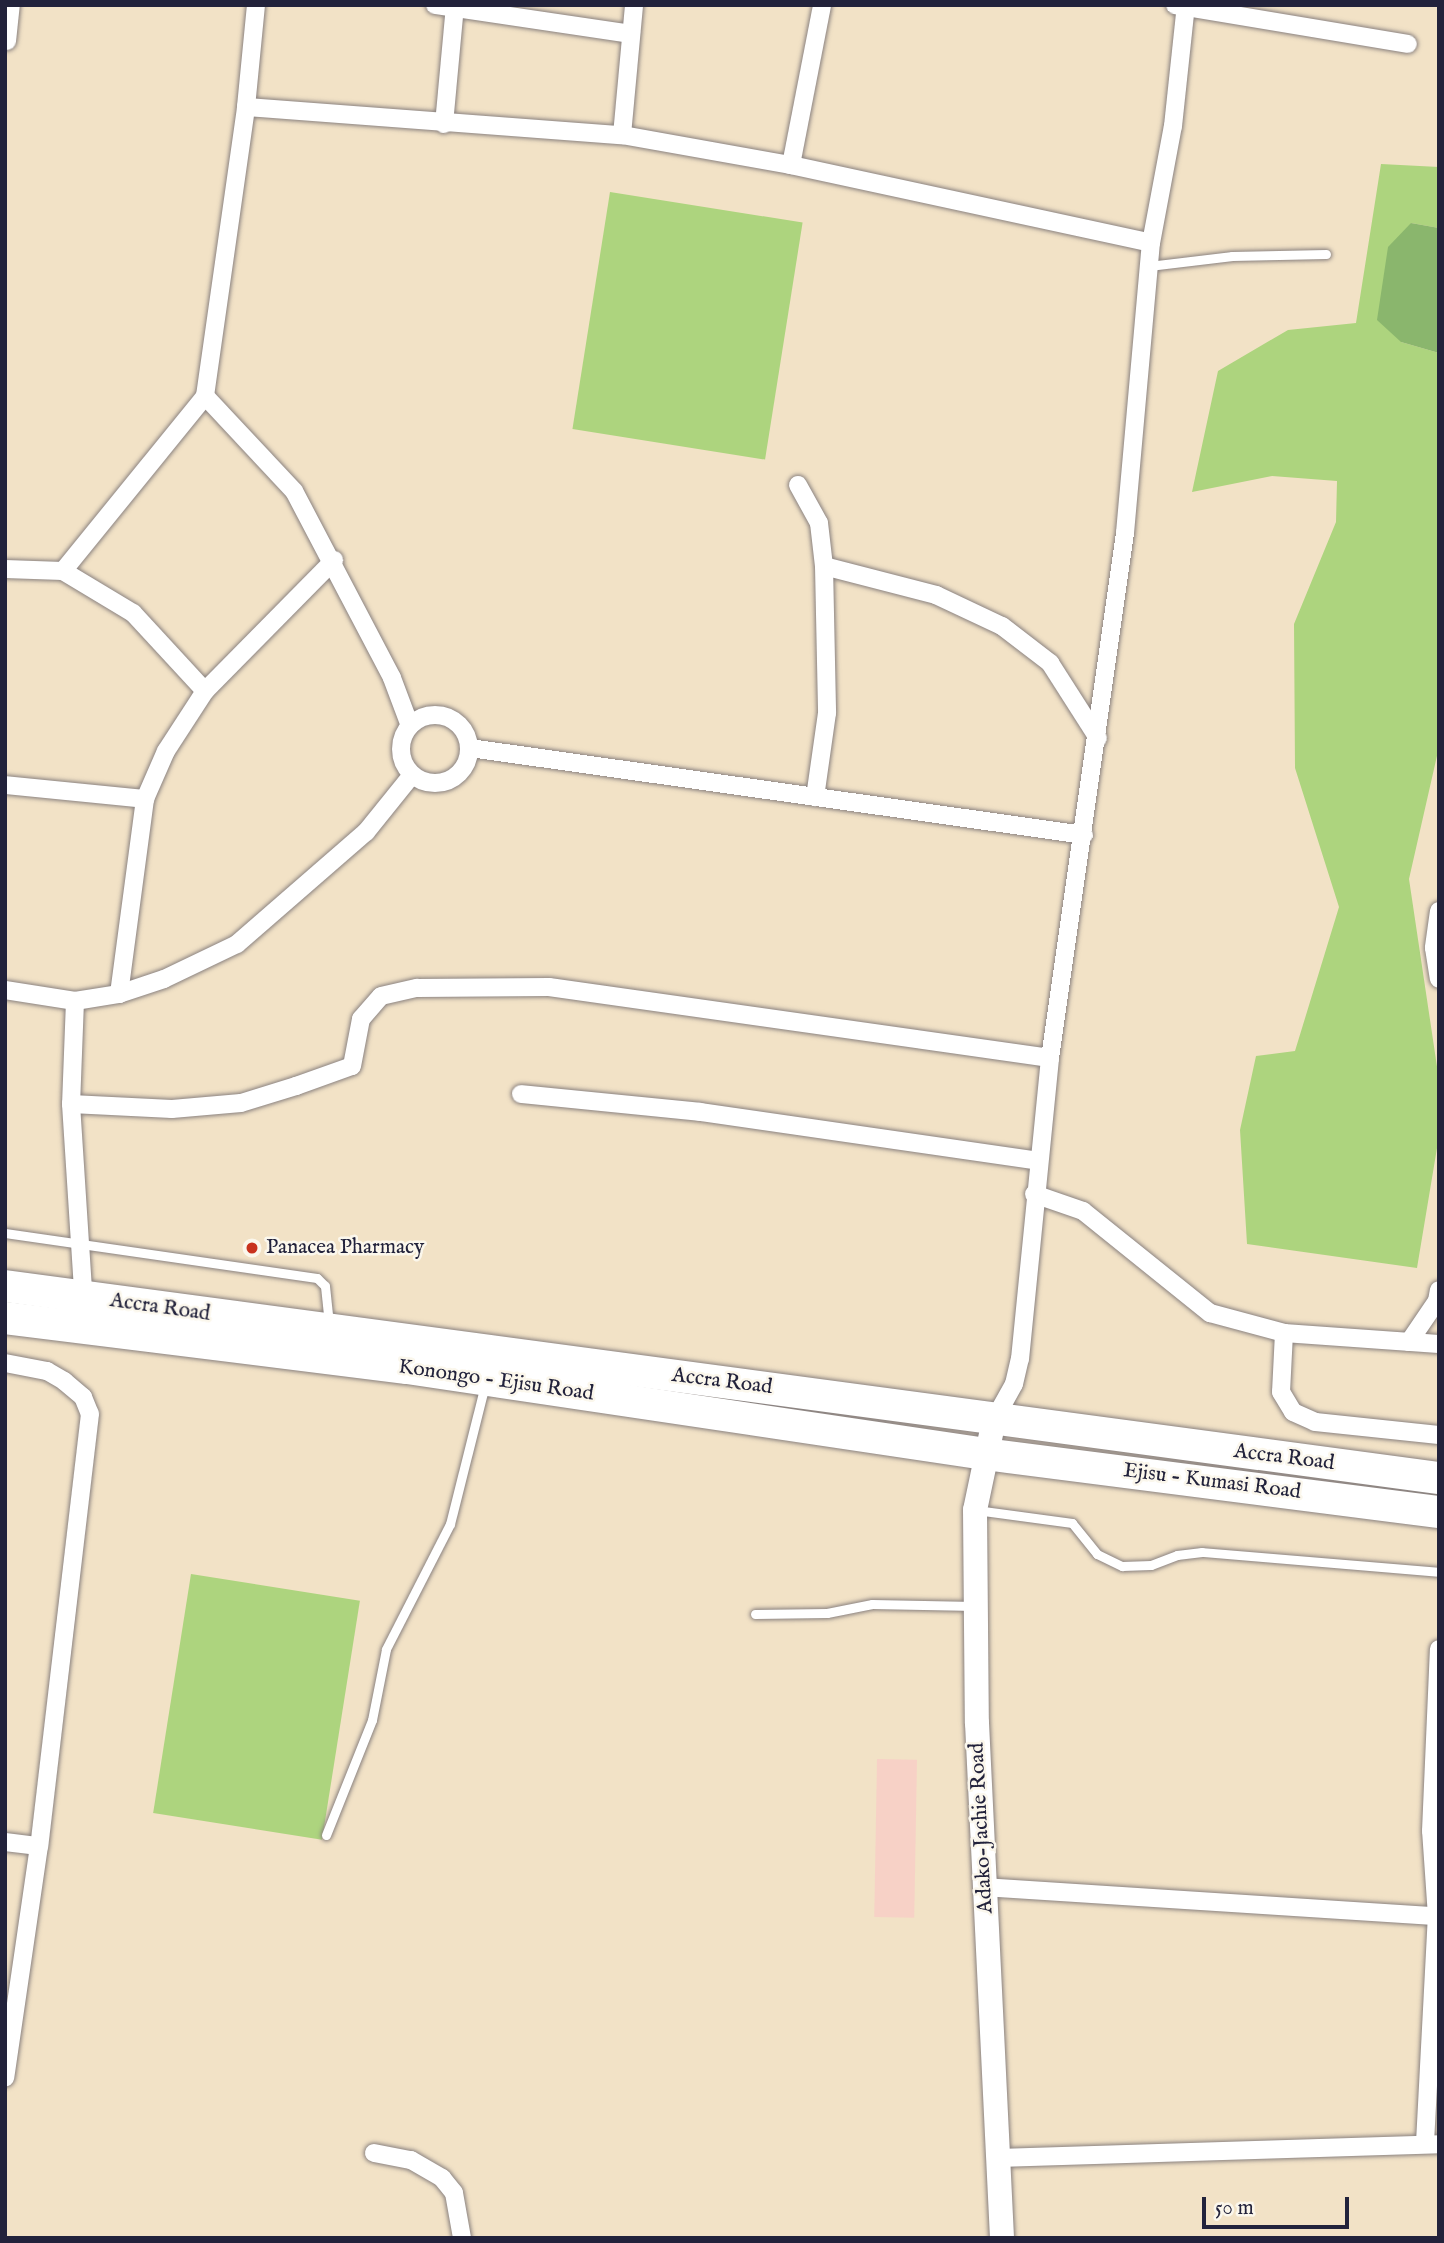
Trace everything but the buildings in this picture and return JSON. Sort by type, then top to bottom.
[{"type":"highway","name":"Accra Road","points":[[5,1286],[84,1312],[330,1332],[1439,1478]]},
{"type":"highway","name":"Konongo - Ejisu Road","points":[[5,1318],[84,1312],[486,1380],[985,1454]]},
{"type":"highway","name":"Ejisu - Kumasi Road","points":[[985,1454],[1439,1512]]},
{"type":"street","points":[[7,41],[11,5]]},
{"type":"street","points":[[63,571],[205,396],[246,107],[256,5]]},
{"type":"street","points":[[435,5],[631,34]]},
{"type":"street","points":[[622,135],[634,5]]},
{"type":"street","points":[[792,165],[822,5]]},
{"type":"street","points":[[994,1420],[1014,1384],[1020,1359],[1034,1194],[1050,1058],[1098,738],[1125,533],[1151,243],[1173,126],[1182,6],[1408,44]]},
{"type":"street","points":[[444,124],[455,7]]},
{"type":"street","points":[[246,107],[444,124],[622,135],[792,165],[1151,243]]},
{"type":"street","points":[[205,396],[295,491],[334,560],[392,678],[410,726]]},
{"type":"street","points":[[799,485],[819,523],[824,566],[827,713],[815,797]]},
{"type":"street","points":[[119,993],[145,799],[166,751],[205,691],[334,560]]},
{"type":"street","points":[[824,566],[936,595],[1002,626],[1050,663],[1098,738]]},
{"type":"street","points":[[5,569],[63,571],[133,613],[205,691]]},
{"type":"street","points":[[447,717],[459,724],[470,748],[468,762],[450,781],[423,782],[412,775],[401,751],[410,726],[421,718],[447,717]]},
{"type":"street","points":[[470,748],[1084,835]]},
{"type":"street","points":[[5,990],[75,1001],[119,993],[164,979],[237,944],[366,832],[412,775]]},
{"type":"street","points":[[5,785],[145,799]]},
{"type":"street","points":[[1439,911],[1434,948],[1439,979]]},
{"type":"street","points":[[71,1104],[186,1108],[241,1103],[296,1086],[352,1066],[360,1019],[381,996],[417,988],[549,987],[1050,1058]]},
{"type":"street","points":[[75,1001],[71,1104],[84,1312]]},
{"type":"street","points":[[521,1094],[701,1112],[1038,1161]]},
{"type":"street","points":[[1034,1194],[1083,1211],[1210,1313],[1284,1333],[1439,1344]]},
{"type":"street","points":[[1409,1342],[1437,1301],[1439,1290]]},
{"type":"street","points":[[1284,1333],[1282,1392],[1293,1412],[1315,1422],[1439,1435]]},
{"type":"street","points":[[5,1363],[47,1371],[64,1381],[83,1397],[90,1414],[39,1846],[5,2078]]},
{"type":"street","name":"Adako-Jachie Road","points":[[994,1420],[975,1510],[984,1888],[1002,2238]]},
{"type":"street","points":[[999,2158],[1432,2143],[1437,1916],[1432,1831],[1439,1649]]},
{"type":"street","points":[[5,1842],[39,1846]]},
{"type":"street","points":[[984,1888],[1437,1916]]},
{"type":"street","points":[[374,2153],[411,2160],[442,2178],[454,2193],[461,2238]]},
{"type":"lane","points":[[1149,266],[1232,256],[1326,254]]},
{"type":"lane","points":[[5,1233],[317,1278],[325,1286],[330,1332]]},
{"type":"lane","points":[[326,1835],[372,1720],[386,1649],[450,1524],[486,1380]]},
{"type":"lane","points":[[975,1510],[1072,1523],[1097,1554],[1122,1566],[1151,1565],[1177,1555],[1202,1552],[1439,1572]]},
{"type":"lane","points":[[755,1615],[827,1613],[872,1604],[977,1606]]},
{"type":"shaded area","points":[[877,1759],[917,1760],[914,1918],[874,1917]]},
{"type":"green space","points":[[1381,164],[1439,167],[1439,228],[1411,223],[1401,342],[1439,353],[1439,747],[1409,879],[1439,1080],[1439,1136],[1417,1268],[1247,1244],[1240,1130],[1256,1056],[1295,1051],[1339,907],[1295,768],[1294,624],[1336,522],[1337,481],[1272,476],[1192,492],[1218,371],[1288,330],[1356,323]]},
{"type":"green space","points":[[610,192],[803,223],[765,460],[572,429]]},
{"type":"green space","points":[[1411,223],[1439,228],[1439,353],[1401,342],[1377,320],[1388,247]]},
{"type":"green space","points":[[191,1574],[360,1601],[322,1840],[153,1813]]},
{"type":"place","name":"Panacea Pharmacy","points":[[252,1248]]}]
